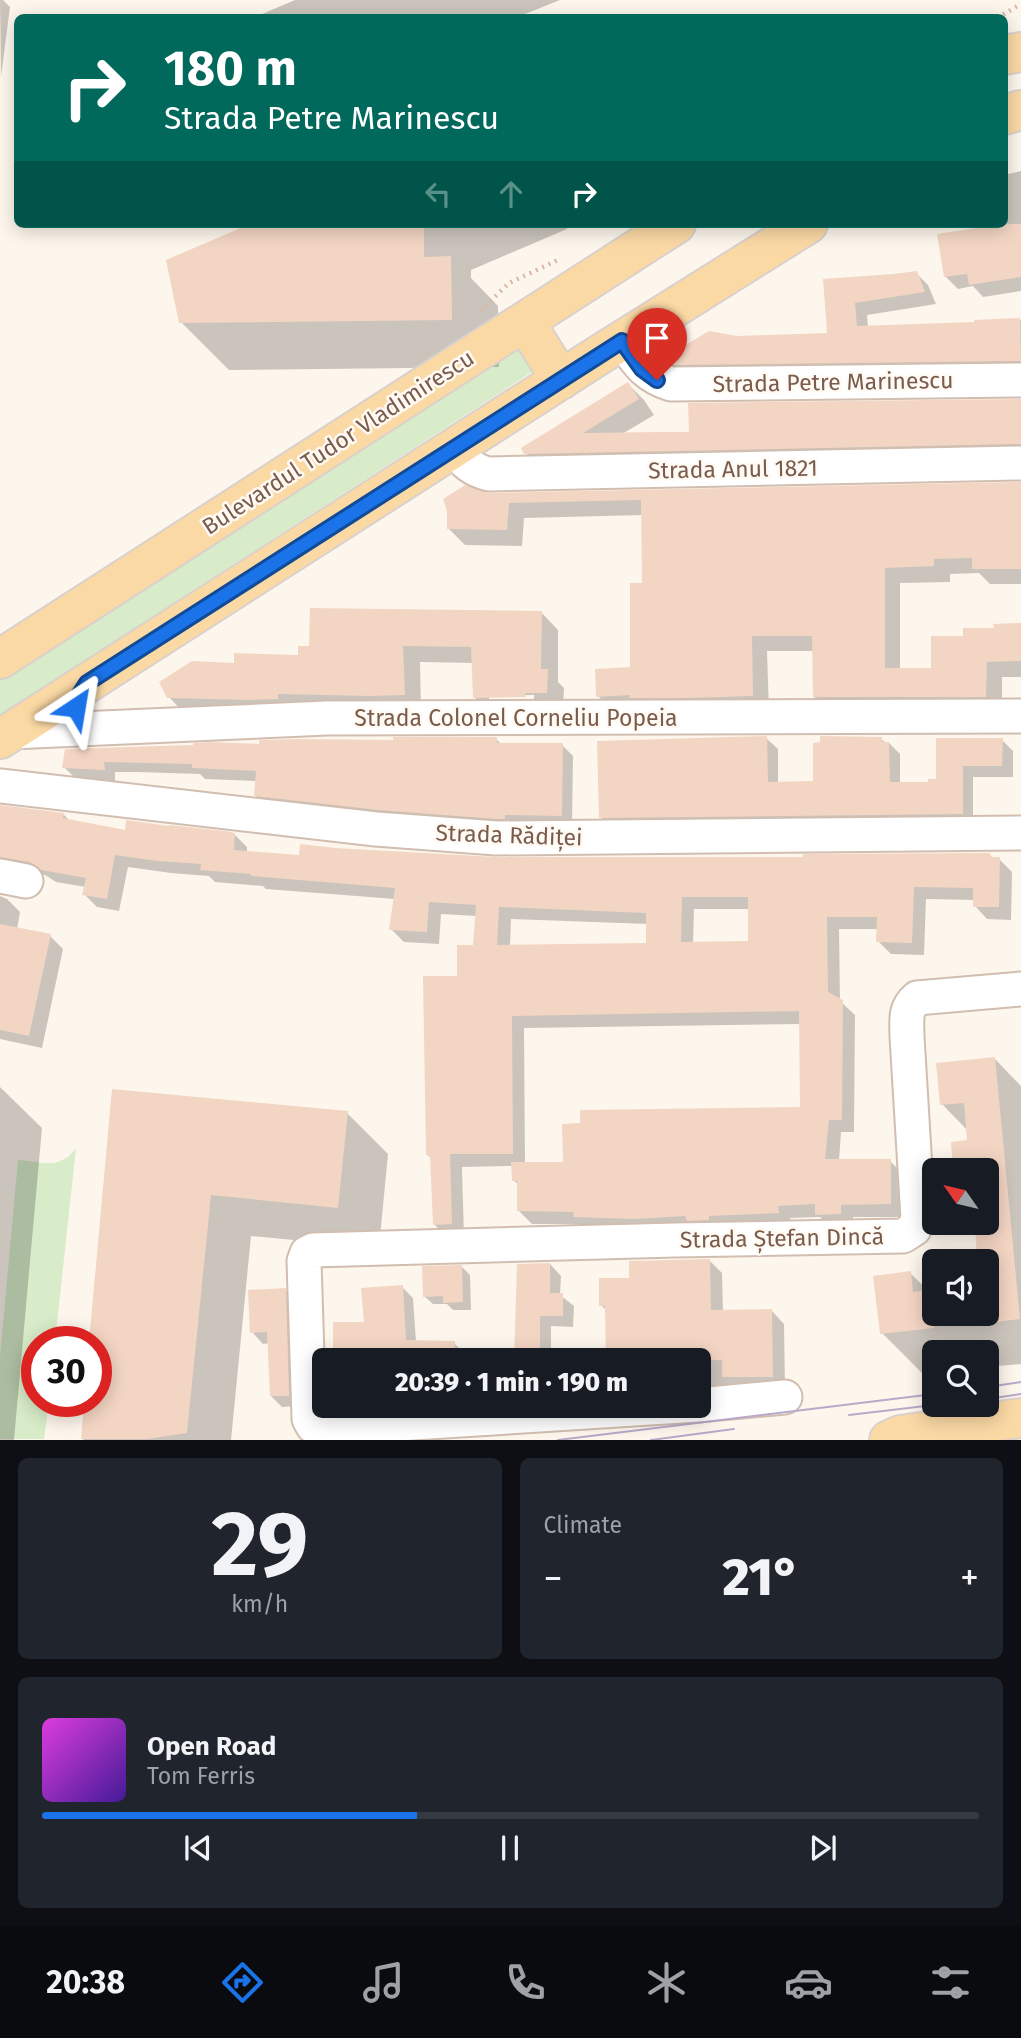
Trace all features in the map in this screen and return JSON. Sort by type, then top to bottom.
[{"type":"main road","name":"Bulevardul Tudor Vladimirescu","points":[[0,659],[670,228]]},
{"type":"main road","points":[[6,735],[802,228]]},
{"type":"main road","points":[[525,322],[561,380]]},
{"type":"main road","points":[[889,1440],[900,1435],[1021,1418]]},
{"type":"street","name":"Strada Petre Marinescu","points":[[622,341],[642,369],[657,380],[671,384],[1021,380]]},
{"type":"street","name":"Strada Anul 1821","points":[[454,449],[474,471],[489,474],[1021,463]]},
{"type":"street","points":[[87,683],[78,697],[76,707],[80,717],[101,727]]},
{"type":"street","name":"Strada Colonel Corneliu Popeia","points":[[6,735],[101,727],[327,718],[1021,716]]},
{"type":"street","name":"Strada Rădiței","points":[[1,785],[376,829],[496,838],[1021,833]]},
{"type":"street","name":"Strada Ștefan Dincă","points":[[492,1418],[319,1429],[313,1426],[309,1419],[304,1261],[307,1253],[313,1250],[903,1236],[914,1229],[918,1218],[906,1012],[917,998],[1021,989]]},
{"type":"street","points":[[711,1404],[785,1397]]},
{"type":"path","points":[[1004,14],[1021,4]]},
{"type":"green space","points":[[518,348],[533,366],[532,372],[0,715],[0,679]]},
{"type":"green space","points":[[76,1148],[57,1326],[21,1326],[21,1417],[47,1417],[44,1439],[0,1439],[0,1357],[18,1160],[50,1163],[70,1155]]},
{"type":"building","points":[[1008,224],[1021,224],[1021,277],[969,285],[967,274],[944,277],[937,234],[976,228],[1008,228]]},
{"type":"building","points":[[241,228],[424,228],[424,257],[451,256],[452,320],[179,323],[166,260]]},
{"type":"building","points":[[917,271],[925,292],[855,303],[857,326],[1020,318],[1021,361],[674,365],[662,359],[709,331],[737,336],[827,333],[823,279]]},
{"type":"building","points":[[628,382],[639,399],[583,433],[689,432],[688,403],[1021,399],[1021,444],[524,454],[521,448]]},
{"type":"building","points":[[1021,482],[1021,569],[972,569],[972,558],[934,559],[934,566],[885,568],[885,668],[931,668],[931,636],[963,636],[963,628],[994,628],[993,624],[1021,623],[1021,661],[987,662],[986,697],[813,697],[812,636],[752,636],[753,696],[596,697],[595,669],[630,667],[630,583],[642,583],[641,500],[509,503],[507,530],[447,529],[447,511],[443,499],[465,485],[489,493]]},
{"type":"building","points":[[310,608],[542,611],[541,669],[548,669],[547,693],[525,693],[526,697],[473,698],[471,647],[403,646],[405,695],[278,694],[278,699],[250,700],[167,698],[159,682],[192,661],[234,663],[234,653],[298,655],[298,646],[309,646]]},
{"type":"building","points":[[767,736],[768,782],[813,781],[813,743],[820,742],[820,736],[882,737],[882,742],[889,742],[890,782],[928,782],[928,779],[936,779],[936,738],[1003,738],[1002,766],[963,766],[963,814],[599,818],[597,741]]},
{"type":"building","points":[[393,737],[497,737],[497,743],[563,743],[562,816],[505,815],[505,819],[497,819],[378,810],[254,796],[256,771],[192,768],[192,764],[104,762],[105,770],[62,768],[65,749],[212,742],[259,744],[259,740],[393,740]]},
{"type":"building","points":[[0,805],[64,813],[63,818],[125,830],[126,820],[225,831],[235,833],[234,850],[299,855],[300,844],[496,857],[803,857],[803,854],[990,853],[990,857],[1000,857],[999,907],[973,907],[973,888],[914,887],[912,943],[876,942],[877,917],[827,917],[828,992],[843,1000],[842,1120],[829,1120],[825,1159],[891,1159],[891,1204],[841,1205],[841,1214],[815,1215],[815,1204],[778,1206],[779,1213],[709,1216],[709,1220],[687,1221],[685,1216],[635,1219],[573,1217],[574,1212],[517,1211],[517,1181],[512,1181],[511,1162],[563,1162],[562,1124],[580,1123],[580,1110],[800,1107],[799,1011],[512,1016],[513,1154],[450,1154],[452,1224],[433,1225],[430,1155],[426,1155],[423,976],[457,976],[457,945],[473,945],[476,905],[429,902],[427,932],[389,930],[395,888],[200,870],[201,864],[115,855],[107,899],[82,895],[86,878],[41,870],[30,862],[0,857]],"holes":[[[682,897],[748,897],[748,941],[681,942]],[[499,907],[646,913],[646,943],[497,945]]]},
{"type":"building","points":[[0,924],[51,934],[29,1036],[0,1030]]},
{"type":"building","points":[[995,1057],[1020,1319],[999,1322],[999,1249],[976,1249],[976,1236],[999,1236],[999,1158],[952,1158],[951,1142],[967,1140],[964,1103],[940,1105],[936,1063]]},
{"type":"building","points":[[112,1089],[348,1111],[338,1208],[211,1195],[187,1433],[147,1439],[81,1439],[83,1417],[112,1417],[112,1326],[90,1326]]},
{"type":"building","points":[[710,1259],[711,1310],[772,1309],[773,1377],[722,1377],[722,1360],[711,1360],[711,1348],[606,1348],[605,1306],[599,1306],[599,1278],[629,1278],[629,1261]]},
{"type":"building","points":[[550,1263],[550,1293],[563,1293],[563,1316],[540,1316],[540,1348],[514,1348],[517,1264]]},
{"type":"building","points":[[462,1265],[463,1302],[443,1303],[443,1296],[423,1297],[422,1266]]},
{"type":"building","points":[[911,1271],[913,1292],[922,1291],[922,1326],[934,1328],[880,1334],[873,1276]]},
{"type":"building","points":[[403,1285],[406,1340],[455,1341],[455,1348],[333,1348],[333,1322],[364,1322],[361,1288]]},
{"type":"building","points":[[286,1288],[289,1396],[270,1396],[267,1332],[250,1333],[248,1290]]},
{"type":"tram line","points":[[999,1385],[1021,1382]]},
{"type":"tram line","points":[[999,1397],[1021,1394]]},
{"type":"tram line","points":[[558,1440],[922,1395]]},
{"type":"tram line","points":[[849,1415],[922,1406]]},
{"type":"tram line","points":[[651,1440],[734,1429]]},
{"type":"route","points":[[76,707],[78,697],[87,683],[622,341],[642,369],[657,380]]}]
